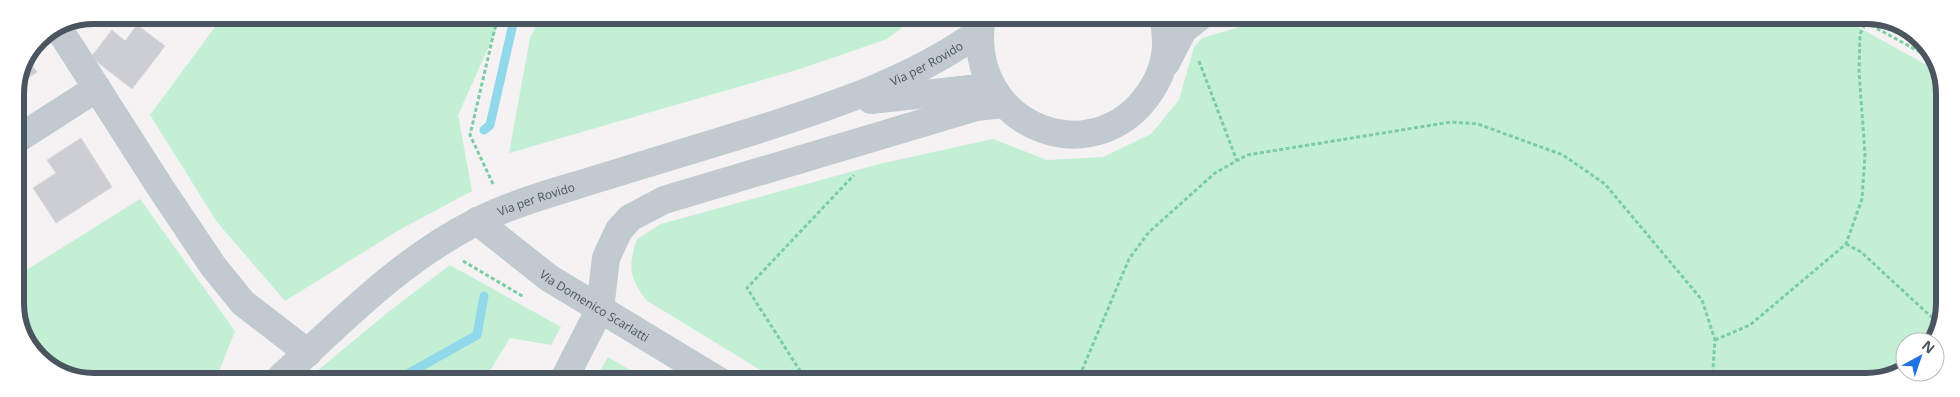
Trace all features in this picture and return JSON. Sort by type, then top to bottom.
[{"type":"street","name":"Via per Rovido","points":[[286,373],[395,275],[434,244],[477,222],[505,209],[842,103],[912,73],[951,53],[981,24]]},
{"type":"street","points":[[981,24],[982,63],[998,97],[1014,114],[1036,127],[1060,134],[1085,134],[1109,128],[1130,115],[1148,97],[1183,30],[1191,24]]},
{"type":"street","points":[[1160,75],[1166,50],[1165,24]]},
{"type":"street","points":[[68,30],[97,88],[213,266],[242,303],[308,353]]},
{"type":"street","points":[[24,135],[97,88]]},
{"type":"street","name":"Via per Rovido","points":[[842,103],[970,89],[998,97]]},
{"type":"street","points":[[567,373],[600,309],[602,277],[611,246],[619,230],[630,218],[664,200],[976,108],[998,97]]},
{"type":"street","name":"Via Domenico Scarlatti","points":[[477,222],[549,278],[704,373]]},
{"type":"path","points":[[496,24],[470,135],[505,209]]},
{"type":"path","points":[[1715,340],[1750,325],[1846,244],[1862,199],[1864,154],[1859,72],[1860,34],[1865,24]]},
{"type":"path","points":[[1870,24],[1924,54]]},
{"type":"path","points":[[1197,56],[1237,160]]},
{"type":"path","points":[[1081,373],[1129,259],[1149,232],[1215,172],[1247,155],[1451,122],[1478,124],[1563,155],[1605,184],[1702,300],[1715,340],[1713,373]]},
{"type":"path","points":[[801,373],[747,288],[857,172]]},
{"type":"path","points":[[1846,244],[1861,252],[1934,320]]},
{"type":"green space","points":[[217,24],[499,24],[458,115],[472,191],[399,230],[285,301],[217,222],[150,115]]},
{"type":"green space","points":[[537,24],[906,24],[887,39],[800,69],[509,153],[530,38]]},
{"type":"green space","points":[[1250,24],[1852,24],[1931,68],[1933,71],[1936,94],[1936,312],[1934,321],[1930,332],[1895,332],[1895,367],[1880,372],[1866,373],[765,373],[646,300],[633,278],[631,264],[637,239],[661,224],[879,164],[993,139],[1047,160],[1103,157],[1151,134],[1179,100],[1194,47],[1202,38]]},
{"type":"green space","points":[[140,199],[235,331],[218,373],[85,373],[76,371],[59,364],[48,356],[33,338],[25,317],[24,272]]},
{"type":"green space","points":[[450,265],[561,327],[551,345],[510,338],[489,373],[315,373],[387,313]]},
{"type":"green space","points":[[608,357],[635,373],[599,373]]},
{"type":"building","points":[[137,25],[165,46],[132,89],[91,57],[112,30],[125,41]]},
{"type":"building","points":[[31,64],[37,72],[25,80]]},
{"type":"building","points":[[81,138],[112,187],[56,223],[33,188],[56,173],[47,160]]},
{"type":"waterway","points":[[484,130],[490,125],[513,24]]},
{"type":"waterway","points":[[409,373],[477,335],[484,296]]}]
